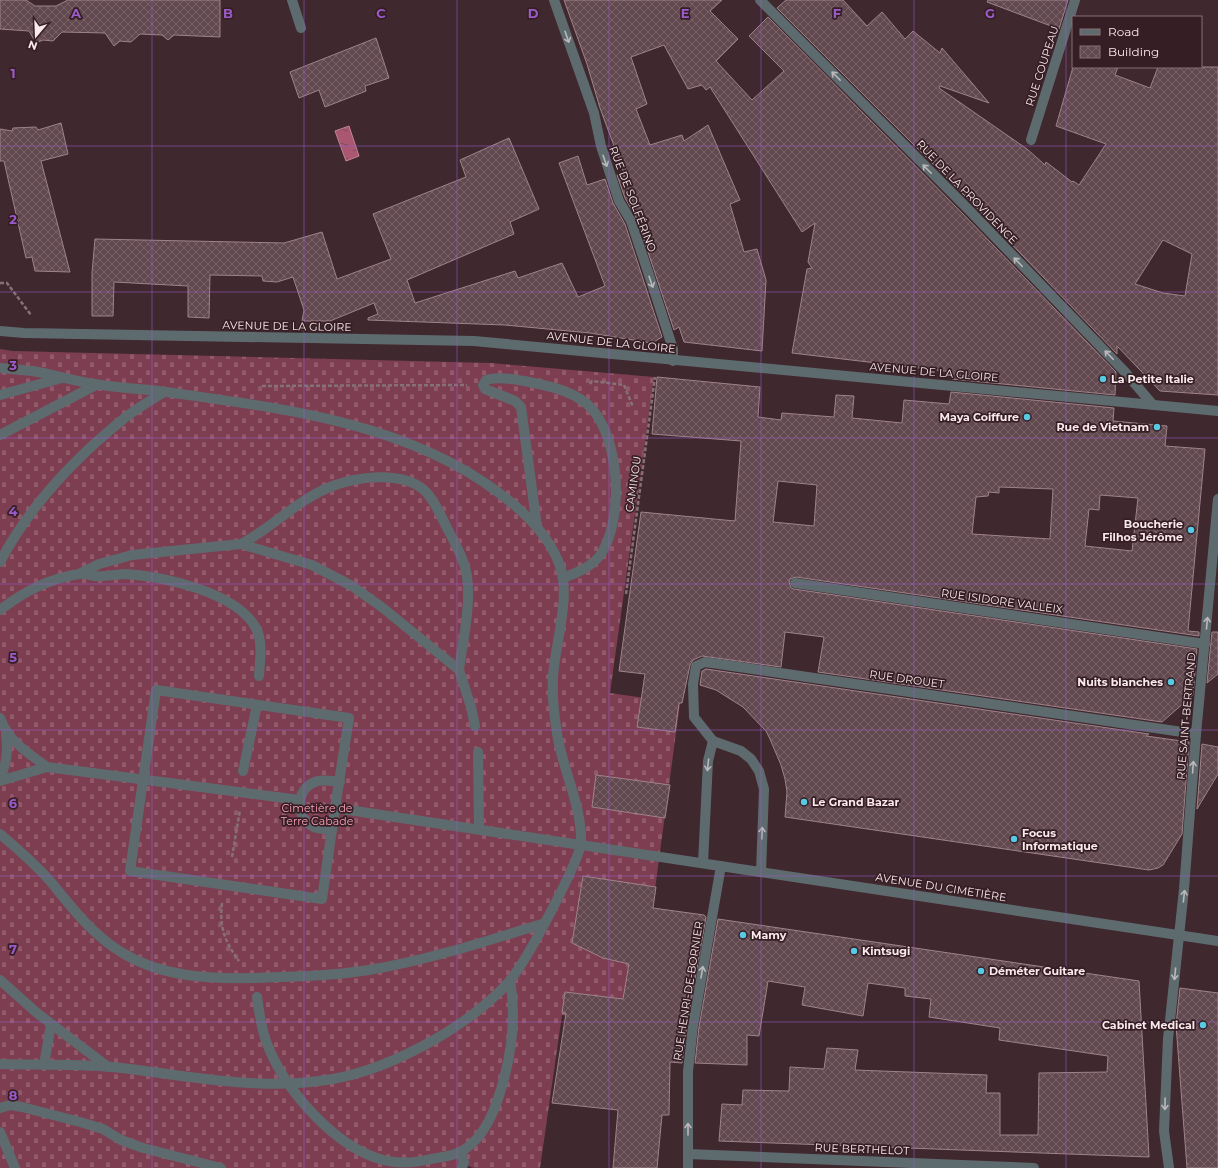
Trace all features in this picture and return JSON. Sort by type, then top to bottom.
[{"type":"street","points":[[292,0],[301,28]]},
{"type":"street","name":"RUE DE SOLFÉRINO","points":[[554,0],[594,114],[601,146],[619,201],[631,221],[657,299],[673,349],[674,361]]},
{"type":"street","name":"RUE DE LA PROVIDENCE","points":[[760,0],[969,210],[1125,372],[1154,405]]},
{"type":"street","name":"RUE COUPEAU","points":[[1030,140],[1075,0]]},
{"type":"street","name":"AVENUE DE LA GLOIRE","points":[[0,331],[24,333],[474,341],[1218,411]]},
{"type":"street","points":[[0,368],[35,372],[96,385],[164,392],[311,415],[367,429],[431,452],[459,465],[514,504],[537,527],[553,551],[562,570],[564,595],[553,679],[557,735],[580,822],[582,846],[545,923],[525,960],[510,980],[488,1003],[464,1021],[413,1050],[362,1071],[322,1081],[287,1083],[234,1082],[108,1067],[0,1064]]},
{"type":"street","points":[[0,395],[62,378]]},
{"type":"street","points":[[537,527],[521,407],[515,401],[485,389],[483,385],[486,380],[493,378],[534,383],[568,393],[591,408],[605,430],[613,461],[614,486],[612,527],[600,555],[591,564],[577,573],[563,578]]},
{"type":"street","points":[[0,435],[96,385]]},
{"type":"street","points":[[0,562],[13,538],[40,500],[79,457],[122,420],[164,392]]},
{"type":"street","points":[[240,544],[255,536],[314,494],[346,482],[375,477],[403,480],[415,484],[424,490],[431,498],[458,550],[467,575],[468,602],[459,670],[471,707],[475,726]]},
{"type":"street","name":"RUE SAINT-BERTRAND","points":[[1169,1168],[1164,1130],[1165,1084],[1180,935],[1196,734],[1218,499]]},
{"type":"street","points":[[0,610],[41,584],[81,573],[99,564],[132,555],[240,544],[312,565],[334,576],[383,608],[459,670]]},
{"type":"street","points":[[81,573],[94,576],[126,574],[148,576],[193,587],[228,602],[249,618],[256,628],[260,647],[260,676]]},
{"type":"street","name":"RUE ISIDORE VALLEIX","points":[[795,583],[1205,644]]},
{"type":"street","name":"RUE DROUET","points":[[713,741],[694,717],[693,684],[696,666],[705,662],[1196,734]]},
{"type":"street","points":[[156,690],[257,705],[349,718],[322,899],[130,871],[156,690]]},
{"type":"street","points":[[243,771],[257,705]]},
{"type":"street","points":[[0,718],[6,733],[8,748],[5,767],[0,778]]},
{"type":"street","points":[[6,733],[21,747],[47,767]]},
{"type":"street","points":[[703,863],[708,761],[713,741],[741,751],[751,759],[759,771],[764,789],[761,872]]},
{"type":"street","points":[[478,752],[479,829]]},
{"type":"street","points":[[0,781],[47,767],[300,800]]},
{"type":"street","points":[[332,830],[314,827],[308,823],[300,811],[300,800],[303,791],[314,782],[328,780],[340,782]]},
{"type":"street","name":"AVENUE DU CIMETIÈRE","points":[[336,808],[1218,941]]},
{"type":"street","points":[[0,834],[36,866],[73,910],[102,939],[127,956],[159,969],[182,975],[226,978],[266,978],[369,970],[448,952],[545,923]]},
{"type":"street","name":"RUE HENRI-DE-BORNIER","points":[[688,1168],[688,1071],[691,1041],[721,866]]},
{"type":"street","points":[[0,980],[51,1024],[108,1067]]},
{"type":"street","points":[[257,997],[266,1041],[287,1083],[322,1122],[360,1152],[383,1160],[408,1163],[460,1152],[481,1134],[489,1119],[503,1082],[512,1045],[514,1003],[510,980]]},
{"type":"street","points":[[44,1065],[51,1024]]},
{"type":"street","points":[[0,1108],[10,1105],[73,1120],[103,1129],[121,1140],[143,1148],[221,1168]]},
{"type":"street","points":[[0,1132],[15,1168]]},
{"type":"street","points":[[460,1152],[464,1162],[462,1168]]},
{"type":"street","name":"RUE BERTHELOT","points":[[688,1154],[920,1166],[1034,1168]]},
{"type":"path","points":[[0,283],[7,283],[33,319]]},
{"type":"path","name":"CAMINOU","points":[[626,594],[656,377]]},
{"type":"path","points":[[589,385],[592,381],[624,385],[633,407]]},
{"type":"path","points":[[254,386],[321,387],[483,385]]},
{"type":"path","points":[[232,856],[243,792]]},
{"type":"path","points":[[225,885],[221,911],[221,929],[229,947],[239,961],[251,970],[266,978]]},
{"type":"green space","name":"Cimetière de Terre Cabade","points":[[0,349],[12,351],[491,363],[654,377],[610,693],[680,703],[637,1023],[562,1015],[540,1168],[474,1168],[465,1165],[464,1168],[0,1168]]},
{"type":"water","points":[[349,126],[359,156],[346,161],[335,131]]},
{"type":"building","points":[[0,0],[26,0],[35,6],[56,6],[68,0],[220,0],[220,37],[174,35],[168,40],[162,35],[140,34],[131,42],[120,41],[114,46],[105,33],[62,32],[53,41],[43,40],[36,43],[29,31],[0,29]]},
{"type":"building","points":[[564,0],[722,0],[710,11],[738,39],[716,61],[752,100],[784,71],[749,36],[768,17],[964,215],[1116,372],[1115,395],[952,379],[953,372],[792,353],[807,269],[812,268],[808,262],[815,223],[802,232],[710,87],[706,90],[702,85],[688,89],[664,45],[631,57],[647,104],[636,109],[650,145],[682,135],[684,141],[708,125],[740,200],[730,204],[744,252],[757,249],[766,280],[762,351],[684,342],[679,327],[674,330],[637,219],[625,198],[617,175],[624,173],[600,108],[587,64]]},
{"type":"building","points":[[786,0],[843,0],[867,26],[882,12],[905,39],[913,31],[940,53],[942,48],[989,103],[940,86],[939,88],[1027,149],[1045,165],[1046,162],[1072,182],[1073,181],[1079,185],[1106,144],[1056,126],[1073,68],[1118,68],[1115,75],[1150,88],[1158,68],[1218,67],[1218,395],[1160,391],[1117,346],[1117,354],[974,205],[777,8]],"holes":[[[1163,240],[1192,254],[1185,296],[1163,293],[1135,284]]]},
{"type":"building","points":[[988,0],[1068,0],[1059,29],[987,2]]},
{"type":"building","points":[[376,38],[389,78],[365,86],[366,91],[325,107],[319,90],[299,98],[290,72]]},
{"type":"building","points":[[61,123],[68,154],[41,161],[70,272],[35,271],[32,257],[26,258],[4,161],[0,161],[0,129],[12,131],[13,128],[36,127],[38,130]]},
{"type":"building","points":[[509,138],[539,209],[510,222],[514,234],[407,280],[415,303],[515,271],[518,278],[562,263],[578,297],[605,286],[559,163],[578,156],[587,185],[605,179],[613,203],[625,224],[662,337],[652,343],[590,333],[505,325],[368,320],[368,318],[378,314],[374,303],[330,321],[302,321],[304,310],[293,277],[277,282],[263,281],[262,276],[210,275],[209,318],[188,317],[188,286],[114,282],[113,316],[92,316],[92,273],[95,239],[284,243],[322,232],[337,279],[391,259],[373,214],[466,177],[460,160]]},
{"type":"building","points":[[657,377],[760,387],[758,417],[781,420],[782,413],[834,417],[836,395],[854,396],[852,418],[902,423],[904,400],[949,404],[951,392],[1114,408],[1113,421],[1167,426],[1165,446],[1205,449],[1188,631],[1199,632],[1199,636],[796,577],[790,579],[789,582],[791,588],[794,589],[1197,649],[1193,695],[1162,722],[818,672],[824,637],[785,632],[781,667],[702,656],[693,660],[690,665],[682,703],[679,703],[675,732],[637,727],[645,674],[619,671],[641,512],[735,521],[741,441],[652,434]],"holes":[[[778,481],[817,485],[814,526],[773,522]],[[999,487],[1053,489],[1050,539],[972,534],[976,497],[988,496],[989,492],[999,493]],[[1100,495],[1138,498],[1132,551],[1085,546],[1089,509],[1099,510]]]},
{"type":"building","points":[[1212,632],[1218,632],[1218,674],[1207,683]]},
{"type":"building","points":[[706,669],[1149,734],[1146,736],[1189,742],[1182,834],[1163,865],[1149,870],[785,817],[787,792],[785,779],[781,765],[766,731],[743,707],[716,690],[700,685],[702,671]]},
{"type":"building","points":[[1202,744],[1218,747],[1218,774],[1197,809]]},
{"type":"building","points":[[596,775],[670,785],[665,818],[592,807]]},
{"type":"building","points":[[583,876],[656,887],[653,908],[704,915],[706,917],[687,1025],[682,1063],[670,1062],[669,1115],[662,1115],[657,1168],[613,1168],[618,1110],[552,1103],[566,1013],[562,1013],[565,992],[623,999],[629,964],[603,958],[572,943]]},
{"type":"building","points":[[718,919],[1139,981],[1149,1157],[719,1141],[722,1104],[742,1105],[743,1090],[789,1091],[790,1067],[824,1069],[827,1048],[858,1050],[855,1070],[987,1075],[986,1093],[1000,1093],[1000,1135],[1038,1135],[1039,1073],[1107,1072],[1108,1056],[999,1040],[1000,1028],[929,1017],[931,999],[905,996],[905,988],[868,983],[863,1016],[802,1005],[805,987],[768,981],[759,1036],[747,1035],[747,1065],[695,1063],[699,1027]]},
{"type":"building","points":[[1180,988],[1218,993],[1218,1168],[1187,1168],[1176,1025]]},
{"type":"place","name":"La Petite Italie","points":[[1103,379]]},
{"type":"place","name":"Maya Coiffure","points":[[1027,417]]},
{"type":"place","name":"Rue de Vietnam","points":[[1157,427]]},
{"type":"place","name":"Boucherie Filhos Jérôme","points":[[1191,530]]},
{"type":"place","name":"Nuits blanches","points":[[1171,682]]},
{"type":"place","name":"Le Grand Bazar","points":[[804,802]]},
{"type":"place","name":"Focus Informatique","points":[[1014,839]]},
{"type":"place","name":"Mamy","points":[[743,935]]},
{"type":"place","name":"Kintsugi","points":[[854,951]]},
{"type":"place","name":"Déméter Guitare","points":[[981,971]]},
{"type":"place","name":"Cabinet Medical","points":[[1203,1025]]}]
